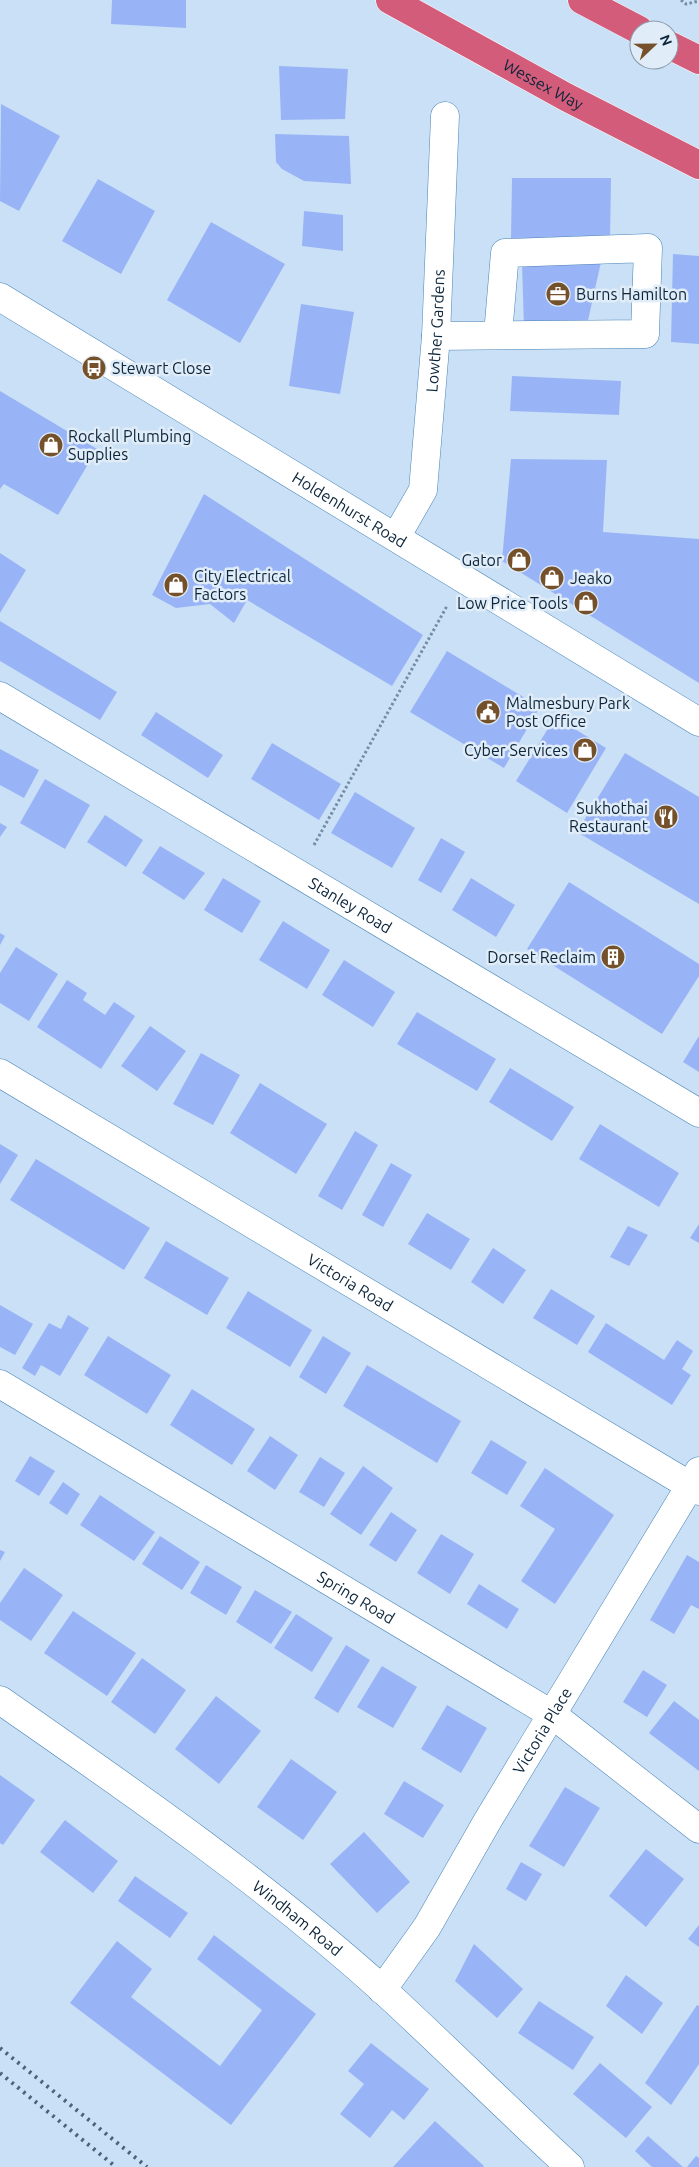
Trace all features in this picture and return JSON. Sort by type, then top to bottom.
[{"type":"highway","name":"Wessex Way","points":[[390,0],[566,97],[699,165]]},
{"type":"highway","points":[[582,0],[629,25]]},
{"type":"highway","points":[[679,50],[699,60]]},
{"type":"street","name":"Lowther Gardens","points":[[396,538],[423,490],[436,336],[445,116]]},
{"type":"street","points":[[436,336],[646,334],[648,248],[505,253],[498,334]]},
{"type":"street","name":"Holdenhurst Road","points":[[0,297],[699,722]]},
{"type":"street","name":"Stanley Road","points":[[0,696],[699,1113]]},
{"type":"street","name":"Victoria Road","points":[[0,1073],[696,1483]]},
{"type":"street","name":"Spring Road","points":[[0,1384],[553,1715],[699,1830]]},
{"type":"street","name":"Victoria Place","points":[[382,1990],[427,1927],[488,1820],[696,1483]]},
{"type":"street","name":"Windham Road","points":[[0,1700],[133,1792],[288,1910],[382,1990],[570,2167]]},
{"type":"path","points":[[681,0],[686,4],[699,1]]},
{"type":"path","points":[[298,874],[462,578]]},
{"type":"building","points":[[112,0],[186,0],[186,28],[111,24]]},
{"type":"building","points":[[279,66],[348,69],[345,119],[281,120]]},
{"type":"building","points":[[1,104],[60,136],[19,211],[0,201]]},
{"type":"building","points":[[275,134],[349,136],[351,184],[304,181],[282,169],[276,162]]},
{"type":"building","points":[[512,178],[611,178],[610,241],[511,238]]},
{"type":"building","points":[[98,179],[155,211],[121,274],[62,241]]},
{"type":"building","points":[[304,211],[343,215],[343,251],[302,246]]},
{"type":"building","points":[[211,222],[285,264],[240,343],[167,300]]},
{"type":"building","points":[[673,254],[699,256],[699,344],[671,342]]},
{"type":"building","name":"Burns Hamilton","points":[[601,262],[587,325],[524,327],[522,264]]},
{"type":"building","points":[[301,304],[354,312],[340,394],[289,386]]},
{"type":"building","points":[[512,376],[621,381],[619,415],[510,411]]},
{"type":"building","points":[[0,391],[97,449],[58,515],[4,484],[0,489]]},
{"type":"building","points":[[511,459],[607,460],[603,532],[699,539],[699,683],[502,561]]},
{"type":"building","points":[[204,494],[423,635],[392,686],[247,600],[234,623],[210,604],[176,608],[152,595]]},
{"type":"building","points":[[0,553],[26,570],[0,613]]},
{"type":"building","points":[[0,621],[117,692],[100,720],[0,661]]},
{"type":"building","points":[[447,651],[540,707],[504,768],[410,712]]},
{"type":"building","points":[[156,712],[223,755],[208,778],[141,735]]},
{"type":"building","points":[[555,717],[606,748],[567,813],[516,781]]},
{"type":"building","points":[[272,743],[341,784],[319,820],[251,779]]},
{"type":"building","points":[[0,749],[39,770],[24,798],[0,785]]},
{"type":"building","points":[[625,753],[699,797],[699,904],[577,832]]},
{"type":"building","points":[[45,779],[90,805],[65,849],[20,823]]},
{"type":"building","points":[[355,792],[415,828],[392,868],[331,833]]},
{"type":"building","points":[[105,815],[143,840],[126,867],[87,842]]},
{"type":"building","points":[[0,823],[7,827],[0,837]]},
{"type":"building","points":[[441,838],[465,852],[441,893],[418,880]]},
{"type":"building","points":[[160,846],[205,873],[184,900],[142,873]]},
{"type":"building","points":[[223,878],[261,901],[242,933],[204,910]]},
{"type":"building","points":[[471,878],[515,905],[496,937],[452,910]]},
{"type":"building","name":"Dorset Reclaim","points":[[569,882],[699,964],[699,976],[662,1034],[527,949]]},
{"type":"building","points":[[283,921],[330,950],[307,989],[259,960]]},
{"type":"building","points":[[0,933],[5,936],[0,945]]},
{"type":"building","points":[[16,947],[58,974],[29,1021],[0,1003],[0,973]]},
{"type":"building","points":[[344,960],[395,992],[373,1027],[322,995]]},
{"type":"building","points":[[67,980],[87,993],[83,1000],[105,1015],[114,1002],[135,1016],[101,1069],[37,1027]]},
{"type":"building","points":[[417,1012],[496,1059],[477,1091],[397,1044]]},
{"type":"building","points":[[150,1026],[186,1051],[157,1091],[121,1066]]},
{"type":"building","points":[[699,1036],[699,1072],[683,1062]]},
{"type":"building","points":[[201,1053],[240,1075],[213,1125],[173,1104]]},
{"type":"building","points":[[510,1068],[574,1107],[552,1141],[489,1102]]},
{"type":"building","points":[[260,1083],[327,1124],[296,1174],[230,1133]]},
{"type":"building","points":[[600,1124],[679,1173],[659,1207],[579,1159]]},
{"type":"building","points":[[355,1131],[378,1145],[342,1210],[318,1196]]},
{"type":"building","points":[[0,1144],[18,1155],[0,1184]]},
{"type":"building","points":[[36,1159],[150,1228],[124,1270],[10,1200]]},
{"type":"building","points":[[391,1163],[412,1175],[383,1227],[362,1215]]},
{"type":"building","points":[[427,1213],[470,1239],[451,1270],[408,1244]]},
{"type":"building","points":[[699,1224],[699,1243],[690,1238]]},
{"type":"building","points":[[628,1226],[648,1235],[629,1266],[610,1257]]},
{"type":"building","points":[[166,1241],[229,1278],[207,1315],[144,1278]]},
{"type":"building","points":[[493,1248],[526,1270],[503,1304],[471,1282]]},
{"type":"building","points":[[551,1289],[595,1316],[577,1345],[533,1318]]},
{"type":"building","points":[[248,1291],[312,1330],[290,1367],[226,1328]]},
{"type":"building","points":[[0,1305],[33,1324],[15,1355],[0,1347]]},
{"type":"building","points":[[68,1315],[89,1328],[60,1376],[41,1365],[35,1376],[22,1368],[49,1323],[61,1329]]},
{"type":"building","points":[[606,1323],[664,1360],[677,1340],[693,1351],[682,1369],[691,1375],[672,1405],[588,1352]]},
{"type":"building","points":[[108,1336],[171,1375],[147,1414],[84,1375]]},
{"type":"building","points":[[323,1336],[351,1353],[326,1394],[299,1377]]},
{"type":"building","points":[[367,1365],[461,1421],[437,1463],[343,1406]]},
{"type":"building","points":[[192,1389],[255,1429],[232,1465],[170,1425]]},
{"type":"building","points":[[270,1436],[298,1455],[275,1490],[247,1471]]},
{"type":"building","points":[[491,1440],[527,1462],[507,1495],[471,1473]]},
{"type":"building","points":[[30,1456],[55,1471],[39,1496],[15,1481]]},
{"type":"building","points":[[320,1457],[345,1473],[324,1507],[299,1492]]},
{"type":"building","points":[[363,1466],[393,1488],[361,1535],[330,1514]]},
{"type":"building","points":[[545,1468],[614,1515],[555,1604],[521,1581],[555,1529],[520,1506]]},
{"type":"building","points":[[63,1482],[80,1494],[67,1515],[49,1503]]},
{"type":"building","points":[[100,1495],[155,1532],[134,1561],[80,1525]]},
{"type":"building","points":[[391,1512],[417,1530],[396,1562],[369,1545]]},
{"type":"building","points":[[441,1534],[474,1554],[450,1594],[417,1573]]},
{"type":"building","points":[[160,1536],[200,1562],[182,1590],[142,1564]]},
{"type":"building","points":[[0,1550],[5,1552],[0,1561]]},
{"type":"building","points":[[687,1555],[699,1562],[699,1609],[691,1605],[674,1634],[650,1620]]},
{"type":"building","points":[[206,1565],[242,1587],[226,1615],[190,1593]]},
{"type":"building","points":[[24,1568],[63,1595],[31,1641],[0,1620],[0,1603]]},
{"type":"building","points":[[479,1584],[519,1609],[507,1629],[467,1604]]},
{"type":"building","points":[[255,1590],[292,1612],[271,1644],[236,1622]]},
{"type":"building","points":[[73,1611],[136,1653],[107,1696],[44,1653]]},
{"type":"building","points":[[296,1614],[333,1638],[312,1672],[274,1648]]},
{"type":"building","points":[[346,1645],[370,1660],[338,1713],[314,1698]]},
{"type":"building","points":[[142,1658],[186,1690],[155,1734],[111,1702]]},
{"type":"building","points":[[382,1666],[417,1687],[393,1728],[357,1707]]},
{"type":"building","points":[[643,1670],[667,1685],[647,1717],[623,1702]]},
{"type":"building","points":[[216,1696],[261,1731],[219,1784],[175,1749]]},
{"type":"building","points":[[674,1701],[699,1720],[699,1771],[649,1733]]},
{"type":"building","points":[[447,1705],[487,1728],[461,1773],[421,1749]]},
{"type":"building","points":[[291,1759],[337,1792],[303,1840],[257,1807]]},
{"type":"building","points":[[0,1775],[35,1800],[3,1845],[0,1843]]},
{"type":"building","points":[[404,1781],[444,1805],[423,1838],[384,1814]]},
{"type":"building","points":[[565,1787],[600,1808],[564,1867],[529,1846]]},
{"type":"building","points":[[65,1820],[118,1861],[93,1893],[40,1852]]},
{"type":"building","points":[[364,1832],[410,1882],[377,1913],[330,1864]]},
{"type":"building","points":[[646,1849],[684,1879],[646,1927],[609,1896]]},
{"type":"building","points":[[521,1862],[542,1874],[526,1901],[506,1889]]},
{"type":"building","points":[[135,1876],[188,1913],[170,1938],[118,1901]]},
{"type":"building","points":[[699,1925],[699,1947],[688,1939]]},
{"type":"building","points":[[214,1935],[316,2014],[231,2125],[70,2003],[117,1941],[152,1969],[131,1997],[220,2066],[262,2010],[197,1959]]},
{"type":"building","points":[[474,1944],[523,1989],[497,2018],[455,1981]]},
{"type":"building","points":[[626,1975],[663,2003],[642,2034],[606,2006]]},
{"type":"building","points":[[539,2001],[594,2037],[573,2070],[518,2033]]},
{"type":"building","points":[[697,2005],[699,2006],[699,2064],[671,2105],[645,2083]]},
{"type":"building","points":[[371,2043],[429,2089],[404,2120],[392,2110],[370,2138],[340,2114],[364,2084],[348,2071]]},
{"type":"building","points":[[600,2063],[652,2107],[626,2138],[573,2094]]},
{"type":"building","points":[[435,2121],[484,2166],[393,2167]]},
{"type":"building","points":[[648,2136],[683,2167],[652,2167],[635,2151]]},
{"type":"building","points":[[696,2156],[699,2158],[699,2167],[687,2167]]},
{"type":"railway","points":[[0,2048],[147,2167]]},
{"type":"railway","points":[[0,2073],[116,2167]]},
{"type":"place","name":"Burns Hamilton","points":[[558,294]]},
{"type":"place","name":"Stewart Close","points":[[94,368]]},
{"type":"place","name":"Rockall Plumbing Supplies","points":[[51,445]]},
{"type":"place","name":"Gator","points":[[519,560]]},
{"type":"place","name":"Jeako","points":[[552,578]]},
{"type":"place","name":"City Electrical Factors","points":[[176,585]]},
{"type":"place","name":"Low Price Tools","points":[[586,603]]},
{"type":"place","name":"Malmesbury Park Post Office","points":[[488,712]]},
{"type":"place","name":"Cyber Services","points":[[585,750]]},
{"type":"place","name":"Sukhothai Restaurant","points":[[666,817]]},
{"type":"place","name":"Dorset Reclaim","points":[[613,957]]}]
